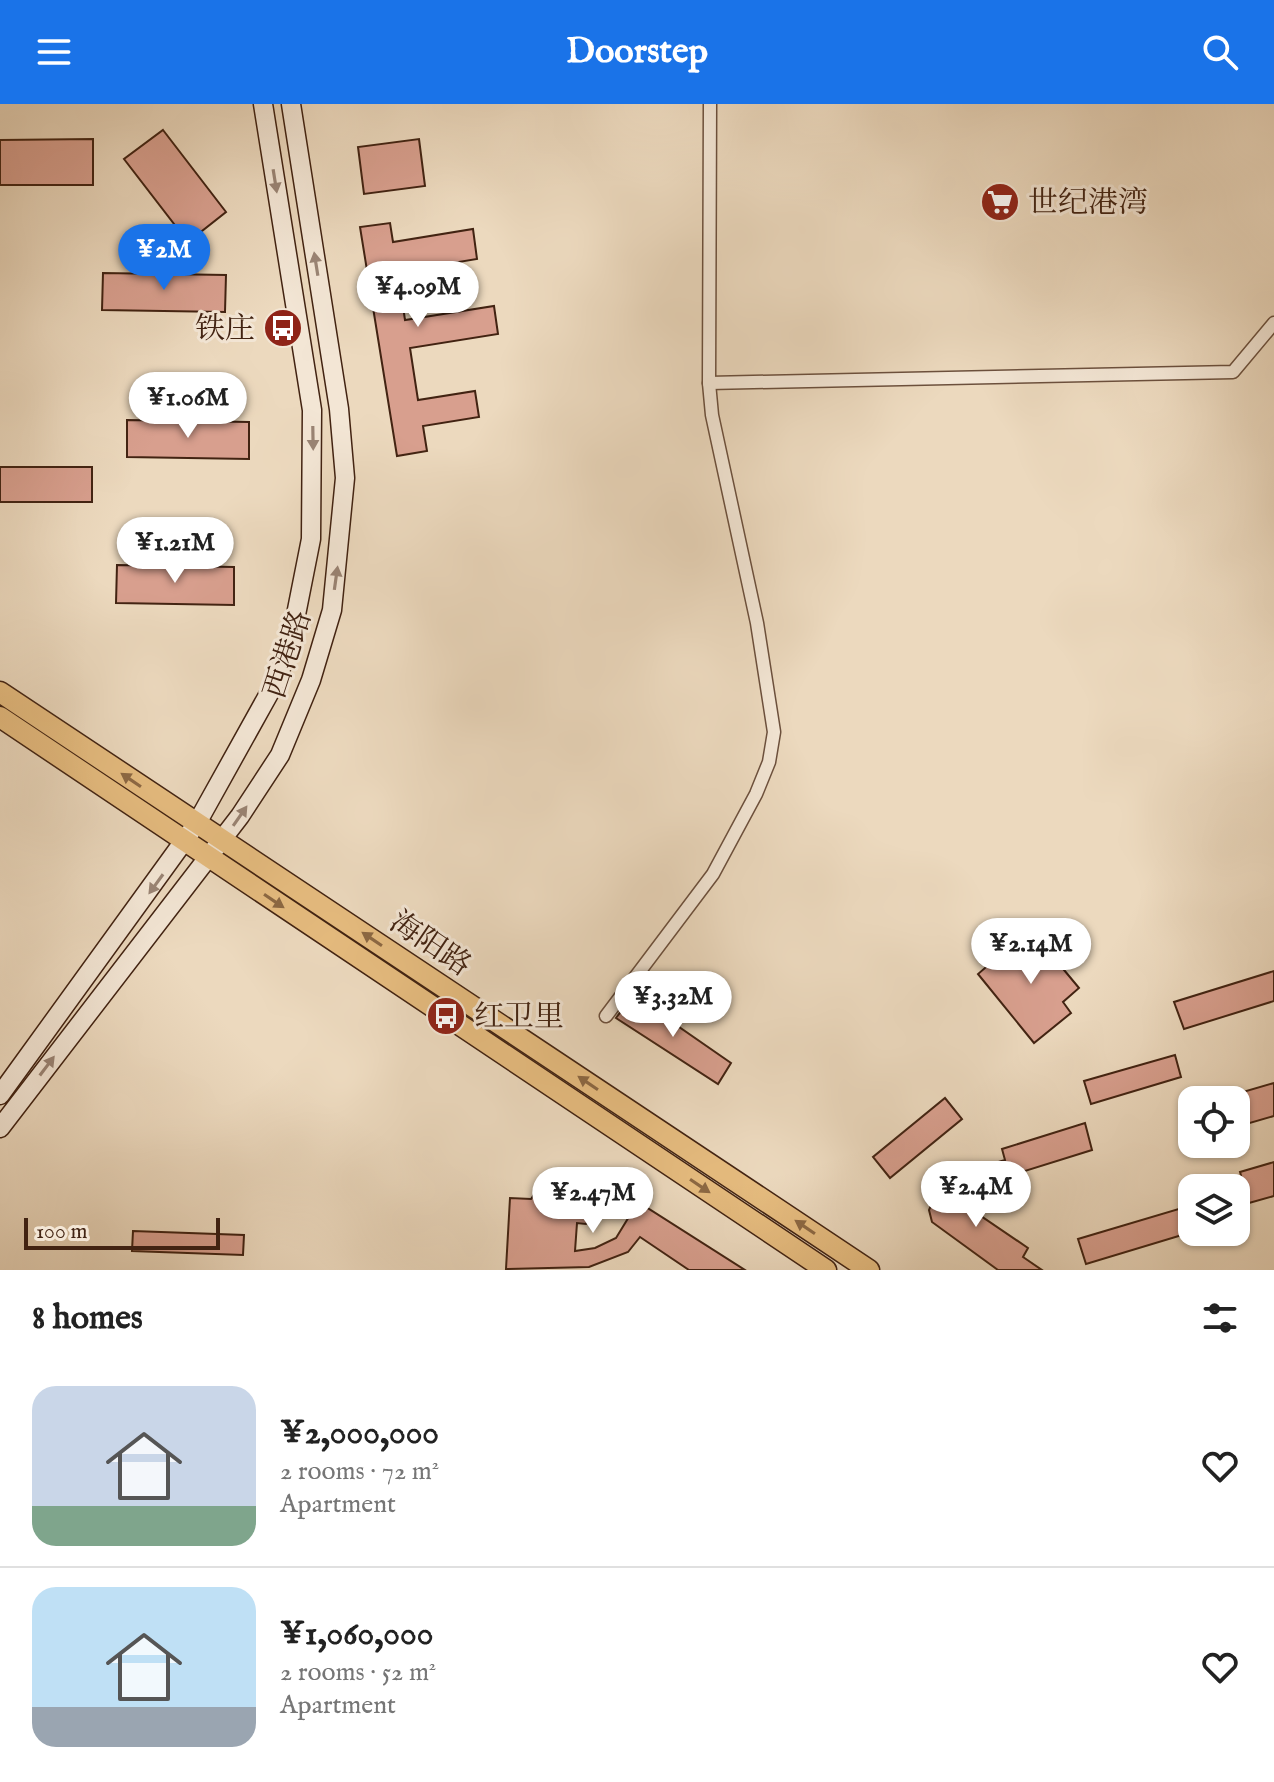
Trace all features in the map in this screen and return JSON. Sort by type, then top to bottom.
[{"type":"main road","name":"西港路","points":[[0,1095],[197,823],[276,681],[299,609],[311,539],[312,410],[263,104]]},
{"type":"main road","name":"西港路","points":[[0,1128],[223,840],[280,755],[311,680],[332,610],[345,478],[339,409],[291,104]]},
{"type":"main road","name":"海阳路","points":[[0,692],[869,1270]]},
{"type":"main road","name":"海阳路","points":[[0,717],[826,1270]]},
{"type":"street","points":[[606,1016],[713,874],[756,794],[769,762],[774,732],[760,638],[712,415],[709,383],[710,104]]},
{"type":"street","points":[[709,383],[1233,372],[1274,323]]},
{"type":"building","points":[[163,130],[226,212],[188,242],[124,159]]},
{"type":"building","points":[[93,139],[93,185],[0,185],[0,140]]},
{"type":"building","points":[[419,139],[425,186],[364,194],[358,147]]},
{"type":"building","points":[[390,223],[393,242],[473,229],[477,259],[398,272],[405,320],[494,306],[498,334],[410,348],[418,400],[475,391],[479,417],[423,426],[427,451],[397,456],[360,227]]},
{"type":"building","points":[[103,273],[226,275],[225,312],[102,310]]},
{"type":"building","points":[[127,420],[249,422],[249,459],[127,457]]},
{"type":"building","points":[[0,467],[92,467],[92,502],[0,502]]},
{"type":"building","points":[[117,565],[234,567],[234,605],[116,603]]},
{"type":"building","points":[[1030,929],[1079,988],[1063,1002],[1071,1013],[1034,1043],[978,974]]},
{"type":"building","points":[[1274,971],[1274,1001],[1184,1029],[1174,1002]]},
{"type":"building","points":[[633,995],[731,1063],[718,1084],[616,1018]]},
{"type":"building","points":[[1175,1055],[1181,1077],[1091,1104],[1084,1081]]},
{"type":"building","points":[[1274,1083],[1274,1116],[1250,1123],[1250,1090]]},
{"type":"building","points":[[945,1098],[962,1119],[890,1178],[873,1157]]},
{"type":"building","points":[[1085,1123],[1092,1150],[1012,1175],[1014,1184],[987,1193],[979,1168],[1005,1160],[1002,1149]]},
{"type":"building","points":[[1274,1162],[1274,1196],[1250,1203],[1250,1174],[1240,1172]]},
{"type":"building","points":[[966,1171],[969,1198],[959,1201],[1028,1248],[1023,1257],[1042,1270],[998,1270],[932,1222],[929,1210],[936,1193]]},
{"type":"building","points":[[547,1176],[595,1209],[586,1224],[577,1223],[575,1251],[595,1248],[616,1238],[638,1202],[745,1270],[689,1270],[640,1237],[628,1252],[589,1267],[506,1269],[510,1198],[531,1199]]},
{"type":"building","points":[[1178,1209],[1178,1236],[1086,1264],[1078,1239]]},
{"type":"building","points":[[133,1231],[244,1235],[243,1255],[132,1251]]},
{"type":"place","name":"世纪港湾","points":[[1000,202]]},
{"type":"place","name":"铁庄","points":[[283,328]]},
{"type":"place","name":"红卫里","points":[[446,1016]]}]
